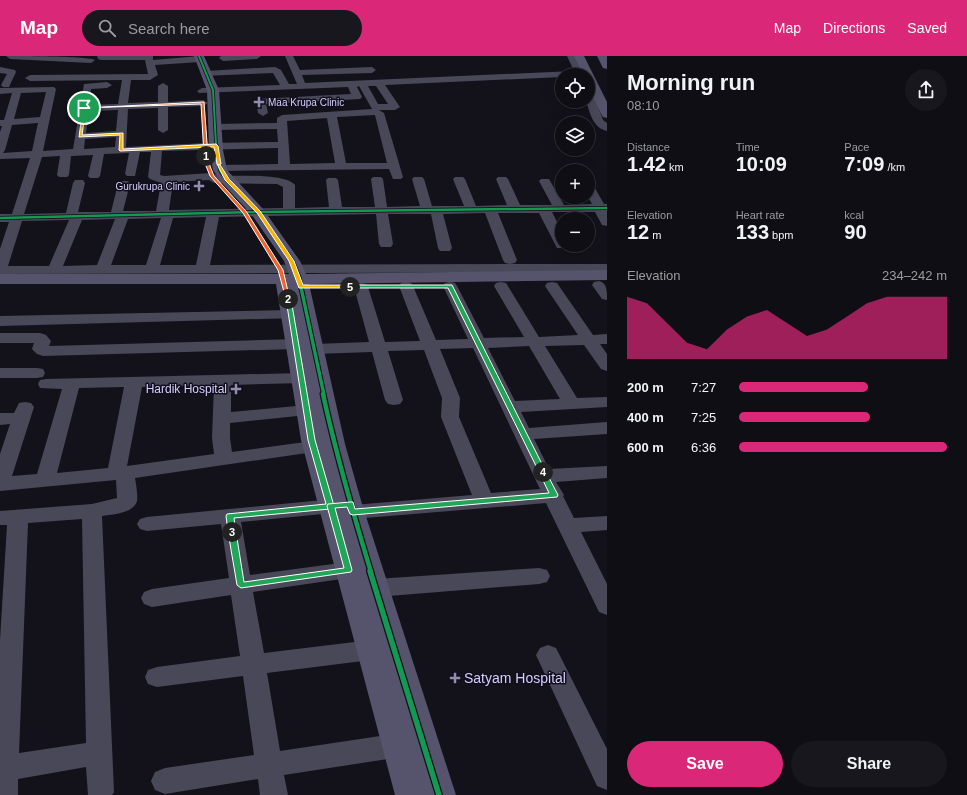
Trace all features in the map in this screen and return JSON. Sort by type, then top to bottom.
[{"type":"street","points":[[231,73],[223,57],[257,56]]},
{"type":"street","points":[[571,56],[579,68]]},
{"type":"street","points":[[579,56],[582,68]]},
{"type":"street","points":[[602,56],[607,66]]},
{"type":"street","points":[[27,69],[34,57]]},
{"type":"street","points":[[5,61],[34,57],[91,60]]},
{"type":"street","points":[[101,57],[148,62],[253,88],[555,75]]},
{"type":"street","points":[[44,66],[54,58]]},
{"type":"street","points":[[66,66],[75,60]]},
{"type":"street","points":[[294,60],[297,73],[303,86]]},
{"type":"street","points":[[5,61],[27,69],[90,78]]},
{"type":"street","points":[[5,61],[12,72],[3,88],[17,90],[55,89],[18,218],[0,270],[202,270],[291,276],[361,287],[605,286]]},
{"type":"street","points":[[263,113],[261,101],[357,97],[334,61]]},
{"type":"street","points":[[90,78],[91,85],[127,81],[152,76],[148,62]]},
{"type":"street","points":[[297,73],[372,70]]},
{"type":"street","points":[[263,71],[271,88]]},
{"type":"street","points":[[84,108],[163,104],[200,74],[277,71],[286,87]]},
{"type":"street","points":[[244,72],[253,88]]},
{"type":"street","points":[[200,74],[215,160],[252,212],[291,276],[324,446]]},
{"type":"street","points":[[78,152],[90,78]]},
{"type":"street","points":[[120,150],[123,106],[127,81]]},
{"type":"street","points":[[362,84],[375,107],[395,107],[379,83]]},
{"type":"street","points":[[163,86],[163,130]]},
{"type":"street","points":[[0,150],[4,122],[17,90]]},
{"type":"street","points":[[595,94],[607,114]]},
{"type":"street","points":[[594,108],[599,122],[607,128]]},
{"type":"street","points":[[284,167],[281,126],[281,119],[284,117],[372,112],[379,113],[397,177]]},
{"type":"street","points":[[331,114],[341,166]]},
{"type":"street","points":[[4,122],[45,120]]},
{"type":"street","points":[[156,154],[154,178],[167,181],[215,160],[281,126]]},
{"type":"street","points":[[80,136],[122,134]]},
{"type":"street","points":[[215,160],[282,144]]},
{"type":"street","points":[[0,156],[135,149],[156,154],[284,167],[394,166]]},
{"type":"street","points":[[102,270],[120,215],[135,149]]},
{"type":"street","points":[[94,176],[99,151]]},
{"type":"street","points":[[63,175],[66,153]]},
{"type":"street","points":[[215,160],[288,183],[289,212]]},
{"type":"street","points":[[418,178],[445,248]]},
{"type":"street","points":[[377,179],[386,244]]},
{"type":"street","points":[[459,179],[471,209]]},
{"type":"street","points":[[502,179],[515,209]]},
{"type":"street","points":[[332,180],[336,211]]},
{"type":"street","points":[[152,270],[165,214],[167,181]]},
{"type":"street","points":[[544,181],[560,208]]},
{"type":"street","points":[[54,270],[74,216],[79,183]]},
{"type":"street","points":[[595,196],[603,208],[607,222]]},
{"type":"street","points":[[543,208],[555,231]]},
{"type":"street","points":[[0,218],[252,212],[603,208]]},
{"type":"street","points":[[490,209],[510,260]]},
{"type":"street","points":[[202,270],[213,213]]},
{"type":"street","points":[[566,252],[574,268]]},
{"type":"street","points":[[0,279],[217,280],[510,260],[574,268],[605,286]]},
{"type":"street","points":[[0,289],[291,276],[607,268]]},
{"type":"street","points":[[291,276],[291,315],[305,346],[302,378],[307,410],[324,446],[344,507],[376,588],[410,743],[412,795]]},
{"type":"street","points":[[406,286],[450,398],[450,417],[484,501]]},
{"type":"street","points":[[450,286],[569,526],[601,582],[607,606]]},
{"type":"street","points":[[501,286],[572,404]]},
{"type":"street","points":[[552,286],[607,366]]},
{"type":"street","points":[[361,287],[394,400]]},
{"type":"street","points":[[0,321],[291,315]]},
{"type":"street","points":[[0,338],[40,338],[43,340],[40,349],[43,351],[378,346],[607,338]]},
{"type":"street","points":[[0,373],[72,384],[302,378]]},
{"type":"street","points":[[223,380],[222,418],[224,460]]},
{"type":"street","points":[[4,795],[3,768],[9,517],[92,511],[122,505],[127,500],[120,473],[134,382]]},
{"type":"street","points":[[45,480],[72,384]]},
{"type":"street","points":[[510,407],[607,402]]},
{"type":"street","points":[[222,418],[307,410]]},
{"type":"street","points":[[0,419],[24,413],[0,483],[120,473],[324,446]]},
{"type":"street","points":[[524,434],[607,428]]},
{"type":"street","points":[[545,476],[607,472]]},
{"type":"street","points":[[147,524],[344,507],[484,501],[554,495]]},
{"type":"street","points":[[344,507],[348,570],[371,650],[410,743],[439,795]]},
{"type":"street","points":[[92,511],[100,792]]},
{"type":"street","points":[[230,516],[274,795]]},
{"type":"street","points":[[569,526],[607,523]]},
{"type":"street","points":[[152,598],[348,570]]},
{"type":"street","points":[[376,588],[539,576]]},
{"type":"street","points":[[157,677],[371,650]]},
{"type":"street","points":[[548,655],[607,777]]},
{"type":"street","points":[[165,780],[410,743]]},
{"type":"street","points":[[3,768],[99,753]]},
{"type":"cycle path","points":[[199,56],[213,90],[216,150],[220,170],[227,180],[258,212],[292,261],[299,278],[334,444],[350,504],[439,795]]},
{"type":"cycle path","points":[[0,218],[258,212],[607,208]]},
{"type":"place","name":"Maa Krupa Clinic","points":[[259,102]]},
{"type":"place","name":"Gurukrupa Clinic","points":[[199,186]]},
{"type":"place","name":"Hardik Hospital","points":[[236,389]]},
{"type":"place","name":"Satyam Hospital","points":[[455,678]]},
{"type":"route","points":[[84,108],[80,136],[122,134],[120,150],[206,146],[216,146],[220,170],[227,180],[258,212],[292,261],[301,287],[450,286],[554,495],[353,512],[350,504],[330,506],[348,570],[241,585],[230,516],[330,506],[312,440],[284,278],[281,270],[245,212],[216,182],[210,173],[206,150],[206,146],[203,103],[84,108]]}]
